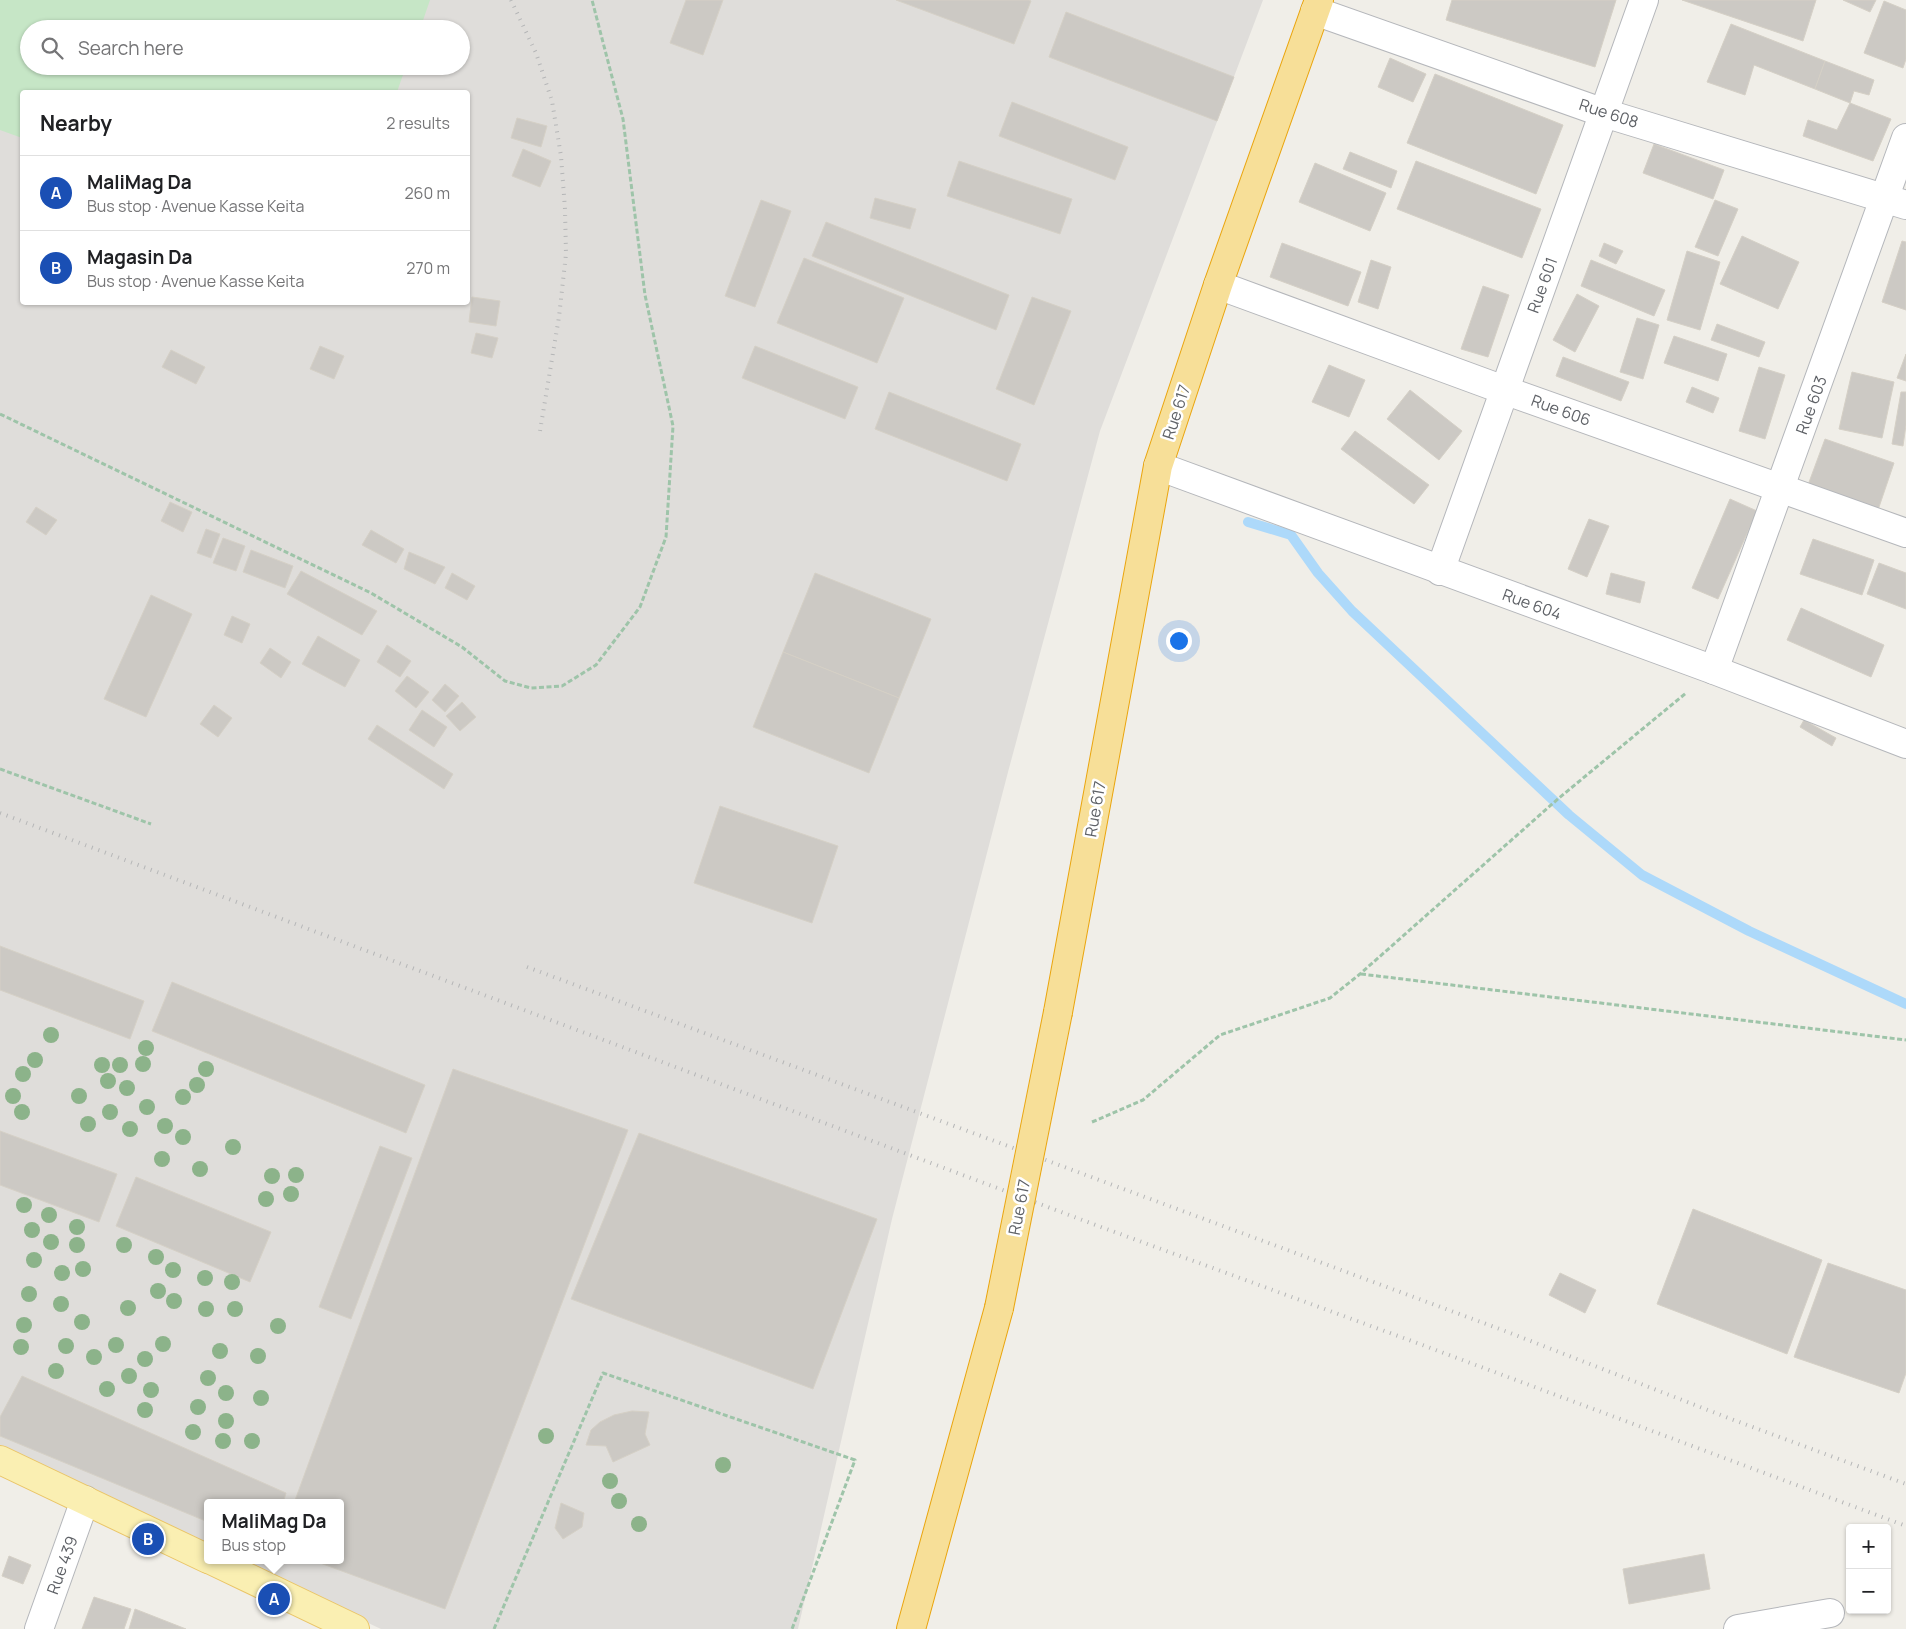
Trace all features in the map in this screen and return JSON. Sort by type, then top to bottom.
[{"type":"highway","name":"Rue 617","points":[[911,1629],[1000,1308],[1058,1012],[1158,466],[1218,285],[1317,6]]},
{"type":"main road","points":[[0,1460],[204,1557]]},
{"type":"main road","points":[[219,1564],[355,1629]]},
{"type":"street","name":"Rue 601","points":[[1440,571],[1644,0]]},
{"type":"street","name":"Rue 608","points":[[1317,6],[1604,113],[1896,202]]},
{"type":"street","name":"Rue 603","points":[[1714,670],[1780,488],[1896,202],[1906,138]]},
{"type":"street","name":"Rue 606","points":[[1218,285],[1504,390],[1906,532]]},
{"type":"street","name":"Rue 604","points":[[1158,466],[1714,670],[1906,744]]},
{"type":"street","name":"Rue 439","points":[[39,1629],[85,1500]]},
{"type":"street","points":[[1738,1629],[1830,1613]]},
{"type":"path","points":[[0,414],[371,593],[462,647],[505,681],[531,688],[562,686],[596,665],[640,607],[666,537],[673,426],[645,295],[623,119],[592,0]]},
{"type":"path","points":[[1092,1122],[1143,1100],[1220,1035],[1330,998],[1360,974],[1559,798],[1714,670]]},
{"type":"path","points":[[0,769],[151,824]]},
{"type":"path","points":[[1360,974],[1906,1040]]},
{"type":"path","points":[[494,1629],[603,1373],[855,1460],[792,1629]]},
{"type":"shaded area","points":[[0,0],[1263,0],[1100,431],[1008,772],[892,1219],[798,1629],[381,1629],[243,1564],[344,1564],[344,1499],[204,1499],[204,1545],[0,1449]]},
{"type":"green space","points":[[0,0],[430,0],[423,20],[20,20],[20,75],[403,75],[398,90],[20,90],[20,137],[0,130]]},
{"type":"building","points":[[686,0],[723,0],[703,55],[670,43]]},
{"type":"building","points":[[896,0],[1029,0],[1031,1],[1014,44]]},
{"type":"building","points":[[1452,0],[1616,0],[1595,67],[1446,20]]},
{"type":"building","points":[[1682,0],[1816,0],[1803,41]]},
{"type":"building","points":[[1843,0],[1876,0],[1870,12]]},
{"type":"building","points":[[1884,1],[1906,10],[1906,59],[1903,68],[1864,53]]},
{"type":"building","points":[[1066,12],[1234,77],[1217,121],[1049,57]]},
{"type":"building","points":[[1731,24],[1825,61],[1815,89],[1754,65],[1745,95],[1707,82]]},
{"type":"building","points":[[1390,58],[1426,74],[1413,102],[1378,87]]},
{"type":"building","points":[[1825,61],[1874,80],[1869,95],[1854,91],[1850,103],[1815,89]]},
{"type":"building","points":[[1435,74],[1563,125],[1536,194],[1407,143]]},
{"type":"building","points":[[1012,102],[1128,147],[1115,180],[999,136]]},
{"type":"building","points":[[1850,103],[1891,119],[1873,161],[1803,136],[1808,120],[1837,130]]},
{"type":"building","points":[[517,118],[547,126],[541,147],[511,138]]},
{"type":"building","points":[[1654,144],[1724,170],[1713,199],[1643,173]]},
{"type":"building","points":[[523,149],[551,161],[540,187],[512,176]]},
{"type":"building","points":[[1350,152],[1397,171],[1391,188],[1343,169]]},
{"type":"building","points":[[959,161],[1072,199],[1060,234],[947,196]]},
{"type":"building","points":[[1416,161],[1541,209],[1522,258],[1397,209]]},
{"type":"building","points":[[1315,163],[1386,193],[1370,231],[1299,202]]},
{"type":"building","points":[[875,198],[916,209],[910,229],[870,218]]},
{"type":"building","points":[[761,200],[791,211],[755,307],[725,296]]},
{"type":"building","points":[[1715,200],[1738,209],[1718,256],[1695,247]]},
{"type":"building","points":[[826,222],[1009,295],[996,330],[812,256]]},
{"type":"building","points":[[1742,236],[1799,262],[1778,309],[1720,284]]},
{"type":"building","points":[[1902,241],[1906,242],[1906,310],[1882,302]]},
{"type":"building","points":[[1282,243],[1361,272],[1348,306],[1270,277]]},
{"type":"building","points":[[1604,243],[1623,251],[1616,264],[1599,256]]},
{"type":"building","points":[[1687,251],[1720,262],[1700,330],[1667,320]]},
{"type":"building","points":[[804,258],[904,298],[877,363],[777,323]]},
{"type":"building","points":[[1371,260],[1391,267],[1378,309],[1358,302]]},
{"type":"building","points":[[1591,260],[1665,290],[1654,316],[1581,286]]},
{"type":"building","points":[[1483,286],[1509,295],[1488,357],[1461,349]]},
{"type":"building","points":[[1577,294],[1599,306],[1575,352],[1553,340]]},
{"type":"building","points":[[472,297],[500,301],[496,326],[469,322]]},
{"type":"building","points":[[1032,297],[1071,311],[1034,405],[996,389]]},
{"type":"building","points":[[1637,318],[1659,325],[1643,379],[1620,372]]},
{"type":"building","points":[[1717,324],[1765,342],[1759,357],[1711,340]]},
{"type":"building","points":[[476,333],[498,338],[492,358],[471,353]]},
{"type":"building","points":[[1674,336],[1727,354],[1718,381],[1664,363]]},
{"type":"building","points":[[320,346],[344,356],[334,379],[310,369]]},
{"type":"building","points":[[755,346],[858,387],[845,419],[742,378]]},
{"type":"building","points":[[171,350],[205,367],[196,384],[162,367]]},
{"type":"building","points":[[1906,354],[1906,381],[1897,378]]},
{"type":"building","points":[[1563,357],[1629,382],[1621,401],[1556,376]]},
{"type":"building","points":[[1329,365],[1365,380],[1349,417],[1312,402]]},
{"type":"building","points":[[1759,367],[1785,375],[1765,439],[1739,431]]},
{"type":"building","points":[[1852,372],[1894,382],[1882,438],[1839,429]]},
{"type":"building","points":[[1692,387],[1719,398],[1713,413],[1686,402]]},
{"type":"building","points":[[1410,390],[1462,431],[1439,460],[1387,419]]},
{"type":"building","points":[[889,392],[1021,444],[1007,481],[875,429]]},
{"type":"building","points":[[1901,392],[1906,392],[1906,425],[1903,446],[1892,444]]},
{"type":"building","points":[[1355,431],[1429,485],[1414,504],[1341,449]]},
{"type":"building","points":[[1825,439],[1894,463],[1878,510],[1808,485]]},
{"type":"building","points":[[1730,499],[1757,511],[1718,599],[1692,588]]},
{"type":"building","points":[[170,502],[192,512],[183,532],[161,521]]},
{"type":"building","points":[[36,507],[57,520],[46,535],[26,522]]},
{"type":"building","points":[[1589,519],[1609,526],[1587,577],[1568,569]]},
{"type":"building","points":[[206,529],[220,534],[211,558],[197,553]]},
{"type":"building","points":[[371,530],[404,549],[396,563],[362,545]]},
{"type":"building","points":[[223,538],[245,546],[236,571],[213,563]]},
{"type":"building","points":[[1813,539],[1874,560],[1862,595],[1800,574]]},
{"type":"building","points":[[251,550],[293,566],[285,588],[243,572]]},
{"type":"building","points":[[409,552],[445,567],[435,584],[404,569]]},
{"type":"building","points":[[1879,563],[1906,573],[1906,609],[1867,594]]},
{"type":"building","points":[[301,571],[377,611],[362,635],[287,594]]},
{"type":"building","points":[[452,573],[475,586],[467,600],[445,588]]},
{"type":"building","points":[[815,573],[931,619],[899,698],[783,652]]},
{"type":"building","points":[[1611,573],[1645,582],[1640,603],[1606,594]]},
{"type":"building","points":[[151,595],[192,614],[146,717],[104,699]]},
{"type":"building","points":[[1801,608],[1884,645],[1871,677],[1787,640]]},
{"type":"building","points":[[232,616],[250,624],[242,643],[224,635]]},
{"type":"building","points":[[318,636],[360,660],[345,687],[302,664]]},
{"type":"building","points":[[387,645],[411,661],[400,677],[377,662]]},
{"type":"building","points":[[270,648],[291,662],[281,678],[260,663]]},
{"type":"building","points":[[783,652],[899,698],[869,773],[753,727]]},
{"type":"building","points":[[407,676],[429,692],[416,708],[395,691]]},
{"type":"building","points":[[445,684],[459,696],[445,712],[432,700]]},
{"type":"building","points":[[462,702],[476,717],[460,731],[446,716]]},
{"type":"building","points":[[214,705],[232,718],[218,737],[200,724]]},
{"type":"building","points":[[422,710],[447,727],[434,747],[409,730]]},
{"type":"building","points":[[1804,720],[1836,738],[1832,746],[1800,727]]},
{"type":"building","points":[[377,725],[453,774],[444,789],[368,739]]},
{"type":"building","points":[[720,806],[838,846],[812,923],[694,883]]},
{"type":"building","points":[[0,946],[144,1001],[130,1039],[0,990]]},
{"type":"building","points":[[172,982],[425,1085],[406,1133],[152,1031]]},
{"type":"building","points":[[453,1069],[628,1130],[445,1609],[323,1564],[344,1564],[344,1499],[295,1499]]},
{"type":"building","points":[[0,1131],[117,1174],[99,1222],[0,1185]]},
{"type":"building","points":[[639,1133],[877,1219],[813,1389],[571,1299]]},
{"type":"building","points":[[380,1146],[412,1158],[351,1319],[319,1307]]},
{"type":"building","points":[[136,1177],[271,1232],[250,1282],[116,1226]]},
{"type":"building","points":[[1693,1209],[1822,1260],[1787,1354],[1657,1304]]},
{"type":"building","points":[[1828,1263],[1906,1290],[1906,1373],[1899,1393],[1794,1357]]},
{"type":"building","points":[[1560,1273],[1596,1290],[1585,1313],[1549,1295]]},
{"type":"building","points":[[22,1376],[286,1493],[284,1499],[204,1499],[204,1520],[0,1436],[0,1417]]},
{"type":"building","points":[[632,1411],[649,1412],[645,1434],[650,1445],[613,1462],[606,1446],[586,1445],[591,1430],[600,1422],[614,1415]]},
{"type":"building","points":[[561,1503],[584,1513],[582,1527],[563,1539],[555,1528]]},
{"type":"building","points":[[1704,1554],[1710,1589],[1629,1604],[1623,1569]]},
{"type":"building","points":[[9,1556],[31,1565],[23,1584],[2,1576]]},
{"type":"building","points":[[94,1597],[131,1609],[124,1629],[82,1629]]},
{"type":"building","points":[[135,1609],[186,1629],[129,1629]]},
{"type":"waterway","points":[[1248,522],[1291,535],[1318,573],[1352,611],[1569,815],[1642,875],[1749,931],[1906,1004]]},
{"type":"railway","points":[[511,0],[536,53],[552,101],[561,156],[565,209],[566,254],[559,317],[540,431]]},
{"type":"railway","points":[[0,813],[1101,1227],[1906,1526]]},
{"type":"railway","points":[[527,967],[1505,1331],[1731,1419],[1906,1484]]},
{"type":"place","name":"Magasin Da","points":[[148,1539]]},
{"type":"place","name":"MaliMag Da","points":[[274,1599]]}]
